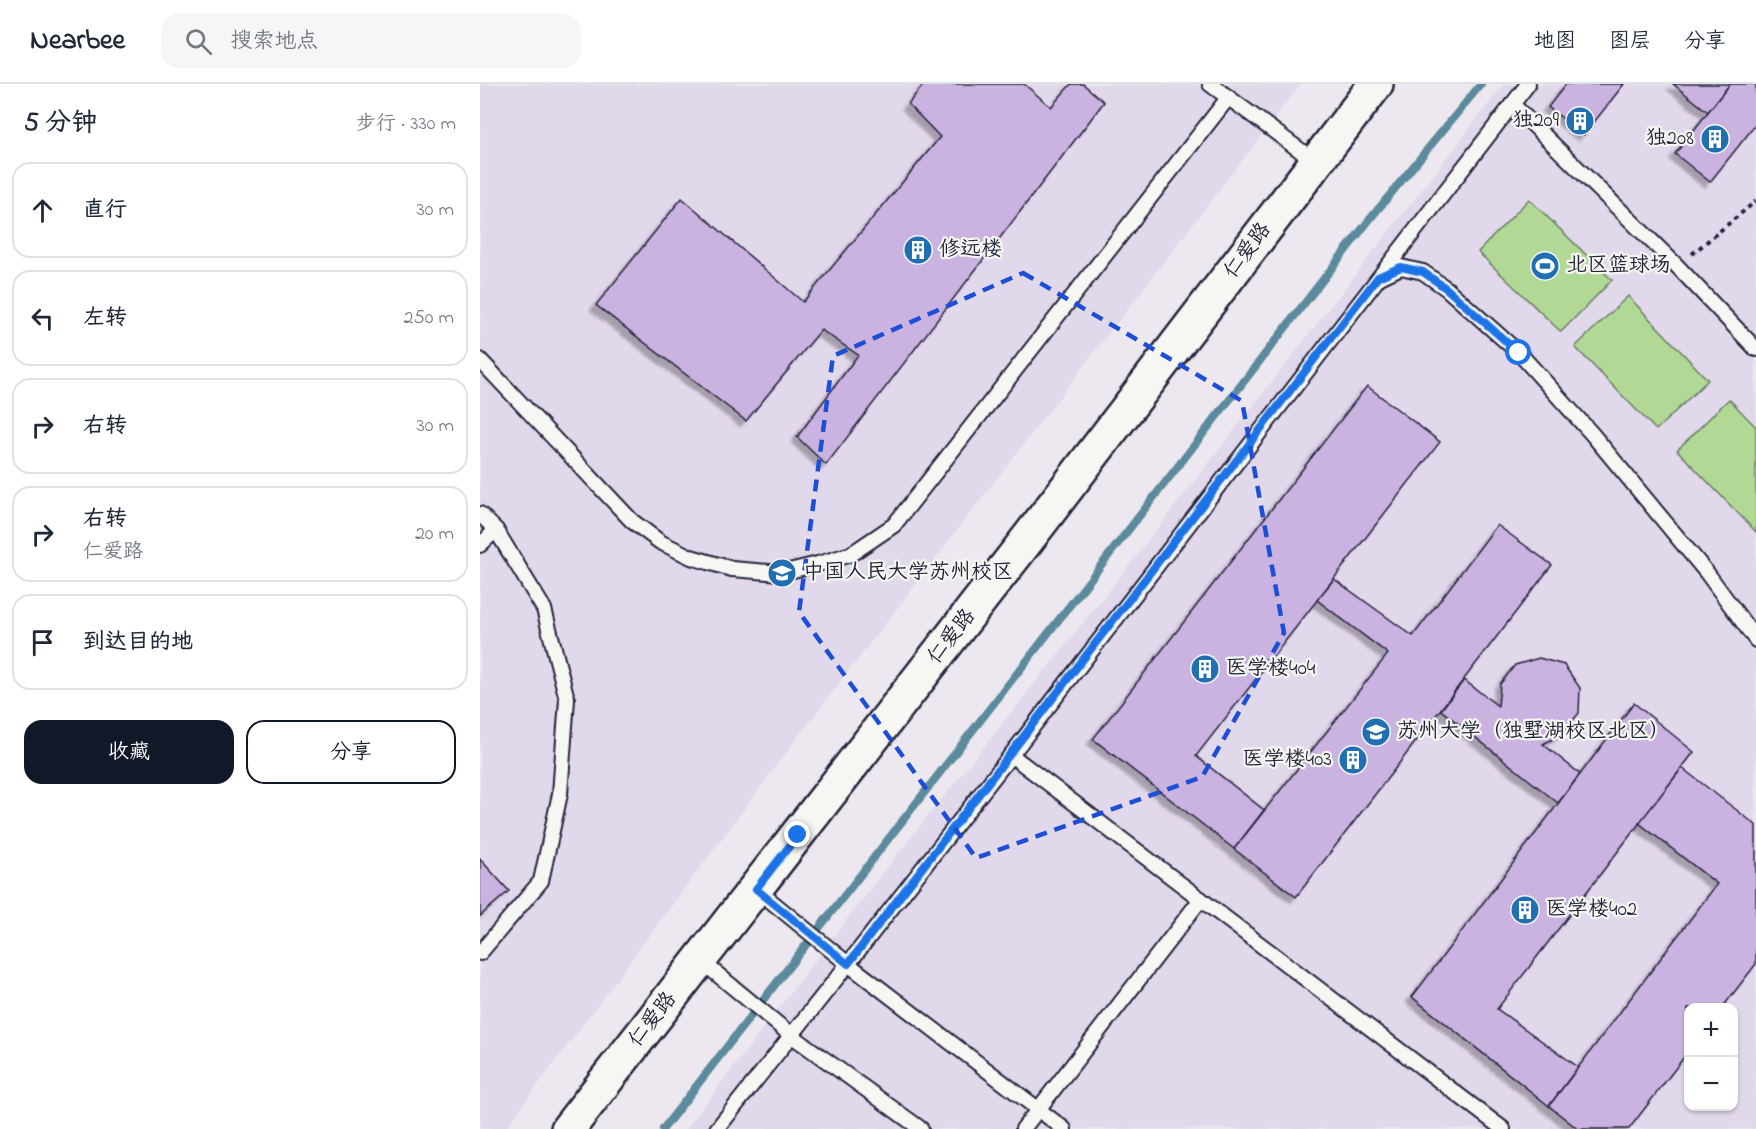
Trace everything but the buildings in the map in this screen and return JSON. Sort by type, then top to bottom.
[{"type":"main road","name":"仁爱路","points":[[568,1129],[1038,526],[1376,84]]},
{"type":"lane","points":[[1210,84],[1316,162]]},
{"type":"lane","points":[[717,1129],[1011,755],[1528,84]]},
{"type":"lane","points":[[480,360],[632,521],[660,542],[691,557],[732,569],[782,573],[851,554],[894,525],[1228,98]]},
{"type":"lane","points":[[1512,104],[1677,266],[1756,349]]},
{"type":"lane","points":[[1378,277],[1401,267],[1423,272],[1447,289],[1519,353],[1592,434],[1707,573],[1756,640]]},
{"type":"lane","points":[[480,514],[496,530],[544,609],[567,699],[560,794],[541,881],[480,953]]},
{"type":"lane","points":[[480,545],[496,530]]},
{"type":"lane","points":[[1011,755],[1503,1129]]},
{"type":"lane","points":[[756,889],[848,964],[1064,1129]]},
{"type":"lane","points":[[1023,1129],[1201,899]]},
{"type":"lane","points":[[700,960],[791,1035],[921,1129]]},
{"type":"path","points":[[1677,266],[1756,201]]},
{"type":"highlighted area","points":[[1023,273],[1242,401],[1284,633],[1202,777],[976,858],[799,612],[833,356]]},
{"type":"shaded area","name":"中国人民大学苏州校区","points":[[480,84],[1301,84],[798,737],[505,1129],[480,1129]]},
{"type":"shaded area","name":"苏州大学（独墅湖校区北区）","points":[[1504,84],[1756,84],[1756,1129],[686,1129],[880,876],[1111,588]]},
{"type":"green space","name":"北区篮球场","points":[[1529,199],[1612,280],[1561,332],[1478,252]]},
{"type":"green space","points":[[1628,296],[1708,380],[1656,430],[1575,347]]},
{"type":"green space","points":[[1729,399],[1756,427],[1756,532],[1677,450]]},
{"type":"waterway","points":[[663,1129],[1370,219],[1481,84]]},
{"type":"place","name":"独209","points":[[1580,121]]},
{"type":"place","name":"独208","points":[[1715,139]]},
{"type":"place","name":"修远楼","points":[[918,250]]},
{"type":"place","name":"北区篮球场","points":[[1545,266]]},
{"type":"place","name":"中国人民大学苏州校区","points":[[782,573]]},
{"type":"place","name":"医学楼404","points":[[1205,669]]},
{"type":"place","name":"苏州大学（独墅湖校区北区）","points":[[1376,732]]},
{"type":"place","name":"医学楼403","points":[[1353,760]]},
{"type":"place","name":"医学楼402","points":[[1525,910]]},
{"type":"route","points":[[798,835],[756,889],[848,964],[1378,277],[1401,267],[1423,272],[1447,289],[1519,353]]}]
